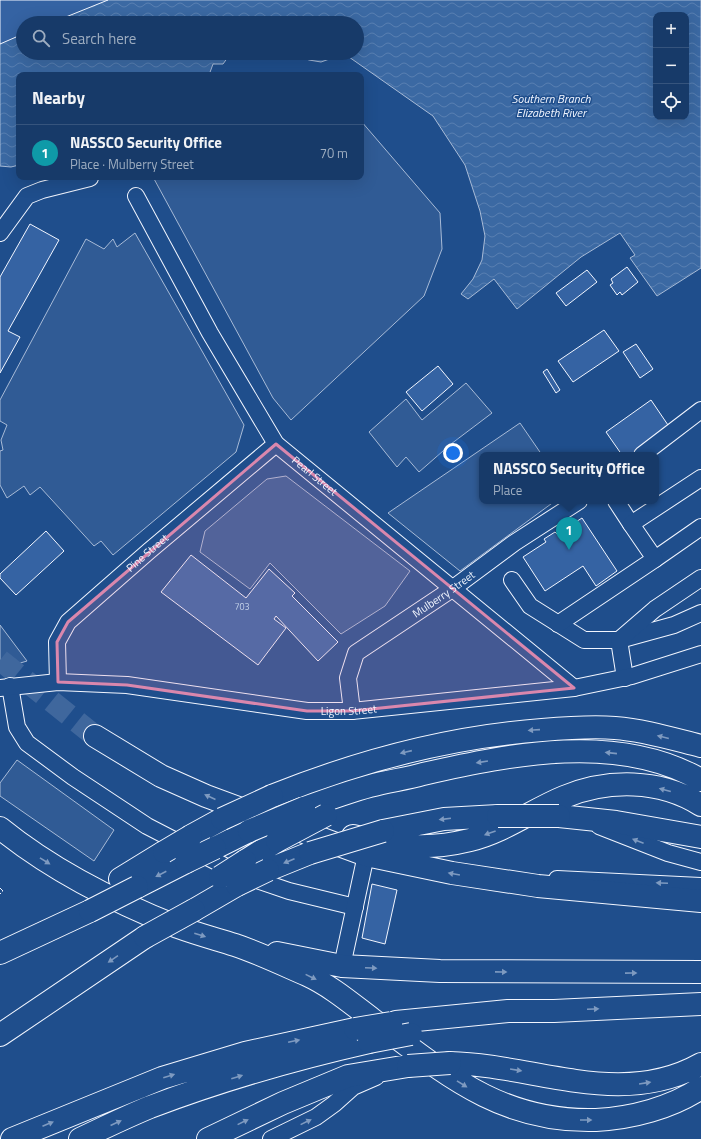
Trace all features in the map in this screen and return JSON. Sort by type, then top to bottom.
[{"type":"highway","points":[[128,883],[164,852],[222,819],[307,782],[376,759],[452,741],[507,732],[582,727],[615,728],[642,732],[701,746]]},
{"type":"highway","points":[[95,736],[161,776],[230,806],[249,822],[366,855],[410,866],[480,878],[584,891],[701,901]]},
{"type":"highway","points":[[0,952],[128,883],[186,862],[215,848],[249,822],[304,808],[371,786],[513,757],[548,753],[592,752],[644,758],[672,767],[701,780]]},
{"type":"highway","points":[[229,881],[245,861],[278,841],[326,815],[423,775]]},
{"type":"highway","points":[[249,822],[390,844],[425,846],[471,840],[493,832],[563,797],[613,784],[652,786],[675,793],[701,805]]},
{"type":"highway","points":[[0,1035],[145,937],[186,907],[229,881],[268,870],[310,853],[383,830],[444,819],[498,816],[559,816],[616,822],[701,837]]},
{"type":"highway","points":[[0,828],[59,870],[119,902],[180,927],[236,946],[320,982],[463,1085],[495,1102],[524,1112],[568,1119],[618,1118],[663,1106],[701,1088]]},
{"type":"highway","points":[[236,946],[342,966],[440,972],[701,972]]},
{"type":"highway","points":[[12,1139],[162,1078],[253,1051],[403,1028],[509,1022],[554,1012],[701,1004]]},
{"type":"highway","points":[[80,1139],[148,1108],[206,1086],[265,1068],[362,1035]]},
{"type":"highway","points":[[208,1139],[283,1103],[348,1076],[401,1066],[450,1063],[477,1064],[615,1085],[642,1084],[660,1081],[701,1064]]},
{"type":"street","points":[[0,232],[27,196],[42,190],[82,180]]},
{"type":"street","name":"Pearl Street","points":[[136,196],[210,333],[276,444],[452,589],[528,648],[574,688]]},
{"type":"street","points":[[646,452],[701,410]]},
{"type":"street","name":"Pine Street","points":[[58,682],[57,642],[68,622],[149,551],[276,444]]},
{"type":"street","points":[[631,524],[701,478]]},
{"type":"street","name":"Mulberry Street","points":[[352,711],[348,678],[356,653],[452,589],[514,543],[573,504]]},
{"type":"street","points":[[618,504],[655,559]]},
{"type":"street","points":[[558,624],[701,527]]},
{"type":"street","points":[[619,640],[655,610],[701,578]]},
{"type":"street","points":[[512,580],[530,606],[584,640],[619,640],[674,625],[701,613]]},
{"type":"street","points":[[619,640],[624,678]]},
{"type":"street","name":"Ligon Street","points":[[5,687],[58,682],[127,685],[307,712],[352,711],[574,688],[624,678],[698,655]]},
{"type":"street","points":[[5,687],[17,727],[27,743],[74,777],[147,826],[242,875],[290,891],[355,907]]},
{"type":"street","points":[[580,818],[668,852],[701,862]]},
{"type":"street","points":[[342,966],[366,855]]},
{"type":"street","points":[[480,878],[583,879],[701,886]]},
{"type":"street","points":[[271,1139],[316,1117],[334,1104],[353,1087],[401,1066]]},
{"type":"highlighted area","points":[[276,444],[574,688],[352,711],[307,711],[127,685],[58,682],[57,642],[68,622]]},
{"type":"shaded area","points":[[364,124],[440,213],[442,249],[424,296],[291,420],[273,398],[155,180],[364,180]]},
{"type":"shaded area","points":[[135,233],[244,425],[236,452],[113,555],[101,541],[94,546],[40,487],[30,495],[24,486],[7,498],[0,485],[0,451],[3,450],[1,440],[7,425],[0,421],[0,400],[86,239],[104,249],[113,239],[117,247]]},
{"type":"shaded area","points":[[466,383],[492,413],[451,444],[419,472],[406,457],[397,467],[369,432],[406,399],[422,420]]},
{"type":"shaded area","points":[[520,423],[540,452],[479,452],[479,504],[551,504],[460,571],[388,513]]},
{"type":"shaded area","points":[[286,476],[410,571],[385,606],[341,634],[270,563],[250,589],[200,552],[205,531],[267,479]]},
{"type":"shaded area","points":[[0,625],[27,661],[0,669]]},
{"type":"shaded area","points":[[17,760],[114,830],[94,861],[0,796],[0,783]]},
{"type":"water","name":"Southern Branch Elizabeth River","points":[[0,0],[701,0],[701,268],[657,296],[630,258],[635,255],[620,233],[581,257],[517,309],[494,279],[468,299],[461,294],[473,279],[482,260],[485,236],[480,211],[465,165],[433,116],[353,60],[364,60],[364,16],[16,16],[16,60],[226,60],[223,64],[213,64],[210,72],[16,72],[16,166],[0,166]]},
{"type":"water","name":"Southern Branch Elizabeth River","points":[[309,60],[327,60],[321,62]]},
{"type":"building","points":[[0,0],[108,0],[68,16],[16,16],[16,37],[0,44]]},
{"type":"building","points":[[30,224],[59,240],[8,331],[20,337],[0,373],[0,277]]},
{"type":"building","points":[[627,267],[638,282],[622,295],[620,292],[617,295],[610,285],[613,283],[611,279]]},
{"type":"building","points":[[587,270],[597,282],[566,306],[556,293]]},
{"type":"building","points":[[604,330],[619,351],[573,382],[558,361]]},
{"type":"building","points":[[636,344],[653,369],[640,378],[623,352]]},
{"type":"building","points":[[438,366],[453,384],[422,411],[406,392]]},
{"type":"building","points":[[547,369],[560,390],[556,393],[543,372]]},
{"type":"building","points":[[651,400],[670,428],[636,452],[620,452],[606,432]]},
{"type":"building","points":[[582,518],[617,571],[596,586],[583,566],[545,591],[523,557],[546,542],[544,539],[555,532],[557,534]]},
{"type":"building","points":[[46,531],[64,551],[16,595],[0,578],[0,574]]},
{"type":"building","points":[[191,555],[246,598],[269,569],[295,593],[292,596],[338,642],[318,661],[276,616],[274,619],[286,628],[258,665],[161,592]]},
{"type":"building","points":[[372,884],[397,890],[385,944],[362,938]]},
{"type":"tunnel","points":[[0,660],[95,736]]},
{"type":"fence","points":[[0,888],[3,891],[0,894]]},
{"type":"place","name":"NASSCO Security Office","points":[[569,550]]}]
